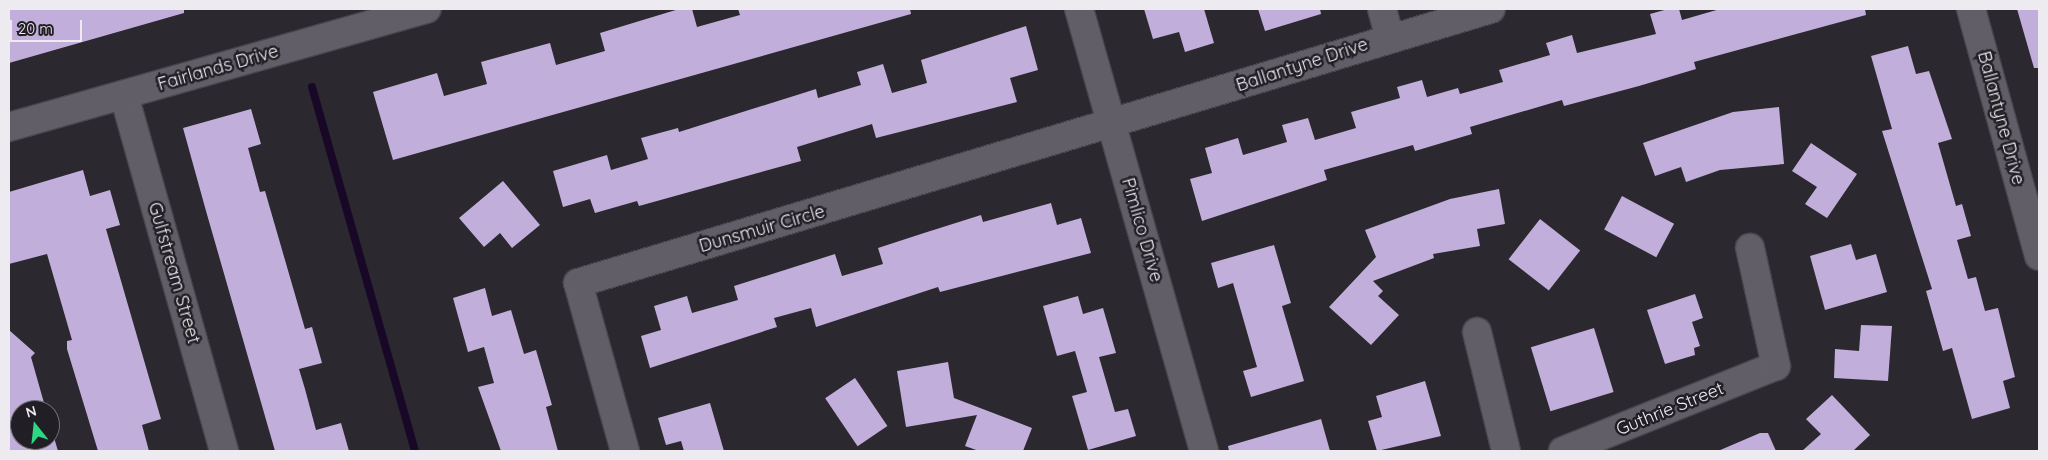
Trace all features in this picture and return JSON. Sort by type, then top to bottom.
[{"type":"street","name":"Fairlands Drive","points":[[9,127],[427,9]]},
{"type":"street","name":"Pimlico Drive","points":[[1080,9],[1204,451]]},
{"type":"street","points":[[1382,9],[1389,36]]},
{"type":"street","name":"Ballantyne Drive","points":[[1113,124],[1389,36],[1491,9]]},
{"type":"street","name":"Ballantyne Drive","points":[[1971,9],[2039,256]]},
{"type":"street","name":"Gulfstream Street","points":[[124,95],[224,451]]},
{"type":"street","name":"Dunsmuir Circle","points":[[625,451],[578,283],[1113,124]]},
{"type":"street","name":"Guthrie Street","points":[[1563,451],[1776,366],[1750,248]]},
{"type":"street","points":[[1477,332],[1506,451]]},
{"type":"building","points":[[9,9],[184,9],[184,13],[9,63]]},
{"type":"building","points":[[679,9],[692,9],[697,27],[740,15],[738,9],[910,9],[911,14],[393,160],[373,92],[437,73],[444,96],[487,84],[481,62],[550,43],[556,65],[605,51],[600,33]]},
{"type":"building","points":[[1144,9],[1204,9],[1214,43],[1185,52],[1179,32],[1153,39]]},
{"type":"building","points":[[1258,9],[1320,9],[1321,14],[1265,31]]},
{"type":"building","points":[[1668,9],[1679,9],[1682,20],[1720,9],[1865,9],[1866,15],[1694,62],[1696,69],[1639,86],[1564,106],[1562,100],[1470,127],[1472,134],[1415,151],[1413,145],[1324,170],[1327,180],[1202,221],[1190,179],[1212,173],[1205,148],[1238,138],[1243,155],[1287,142],[1282,125],[1308,118],[1315,140],[1356,128],[1351,112],[1400,98],[1397,87],[1422,80],[1427,97],[1458,88],[1460,94],[1503,82],[1499,70],[1550,55],[1546,43],[1572,35],[1577,53],[1656,34],[1650,14]]},
{"type":"building","points":[[2017,9],[2039,9],[2039,68],[2034,68]]},
{"type":"building","points":[[1026,26],[1038,70],[1010,78],[1017,102],[876,138],[872,124],[797,147],[801,161],[639,206],[637,201],[595,213],[590,199],[563,207],[553,171],[607,155],[611,170],[648,159],[641,138],[678,128],[679,132],[816,89],[818,98],[861,85],[857,72],[883,64],[892,93],[927,83],[921,60]]},
{"type":"building","points":[[1908,46],[1916,74],[1929,71],[1952,139],[1938,143],[1956,206],[1962,204],[1971,236],[1957,240],[1968,279],[1976,277],[1985,311],[1998,308],[2015,377],[2003,381],[2010,408],[1972,419],[1952,348],[1943,351],[1926,291],[1932,289],[1882,131],[1892,129],[1871,56]]},
{"type":"building","points":[[1779,107],[1784,164],[1720,170],[1686,182],[1681,167],[1655,176],[1643,143],[1733,112]]},
{"type":"building","points":[[251,109],[261,144],[248,148],[260,192],[265,191],[305,329],[312,327],[322,363],[299,369],[316,430],[341,423],[349,451],[275,451],[206,211],[183,128]]},
{"type":"building","points":[[1811,143],[1857,174],[1827,218],[1805,204],[1817,187],[1792,171]]},
{"type":"building","points":[[83,170],[90,196],[110,190],[120,225],[106,229],[161,419],[142,425],[149,451],[98,451],[67,349],[67,341],[72,340],[47,254],[9,264],[9,192]]},
{"type":"building","points":[[503,181],[540,225],[512,248],[500,233],[484,247],[459,218]]},
{"type":"building","points":[[1499,189],[1505,224],[1477,229],[1480,246],[1433,254],[1434,258],[1373,281],[1383,291],[1378,296],[1399,315],[1371,345],[1329,307],[1376,257],[1365,230],[1450,199]]},
{"type":"building","points":[[1622,196],[1674,224],[1656,257],[1604,230]]},
{"type":"building","points":[[1051,203],[1057,225],[1081,218],[1091,253],[940,292],[938,287],[816,327],[811,308],[774,318],[777,327],[650,368],[641,336],[661,330],[654,306],[687,296],[692,313],[738,300],[734,286],[835,254],[842,276],[883,264],[878,248],[981,215],[983,222]]},
{"type":"building","points":[[1540,219],[1580,250],[1549,291],[1509,259]]},
{"type":"building","points":[[1851,244],[1856,260],[1876,254],[1887,292],[1825,310],[1810,256]]},
{"type":"building","points":[[1274,245],[1291,303],[1282,306],[1304,381],[1251,397],[1243,371],[1257,367],[1233,283],[1218,288],[1211,263]]},
{"type":"building","points":[[485,288],[492,316],[511,310],[524,354],[536,350],[552,405],[546,407],[558,451],[501,451],[478,387],[494,383],[484,347],[468,352],[453,298]]},
{"type":"building","points":[[1695,294],[1703,318],[1692,322],[1700,346],[1694,348],[1695,355],[1665,364],[1647,310]]},
{"type":"building","points":[[1078,296],[1083,314],[1103,308],[1116,353],[1099,357],[1115,412],[1128,409],[1136,436],[1088,450],[1072,396],[1087,392],[1075,351],[1057,356],[1043,306]]},
{"type":"building","points":[[1861,325],[1892,326],[1888,381],[1834,378],[1835,349],[1859,351]]},
{"type":"building","points":[[1594,328],[1614,392],[1550,411],[1531,347]]},
{"type":"building","points":[[9,330],[35,353],[31,357],[43,400],[10,400],[10,450],[58,451],[9,451]]},
{"type":"building","points":[[948,362],[954,398],[1032,428],[1023,451],[979,451],[965,446],[977,415],[906,427],[897,371]]},
{"type":"building","points":[[855,378],[887,426],[858,446],[825,398]]},
{"type":"building","points":[[1425,381],[1441,436],[1377,451],[1368,421],[1382,417],[1376,396]]},
{"type":"building","points":[[1832,395],[1870,435],[1853,451],[1802,451],[1821,434],[1806,419]]},
{"type":"building","points":[[710,403],[724,451],[684,451],[681,441],[666,445],[658,418]]},
{"type":"building","points":[[1321,419],[1330,451],[1229,451],[1228,446]]},
{"type":"building","points":[[1760,433],[1768,433],[1776,451],[1718,451]]},
{"type":"waterway","points":[[312,87],[415,451]]}]
